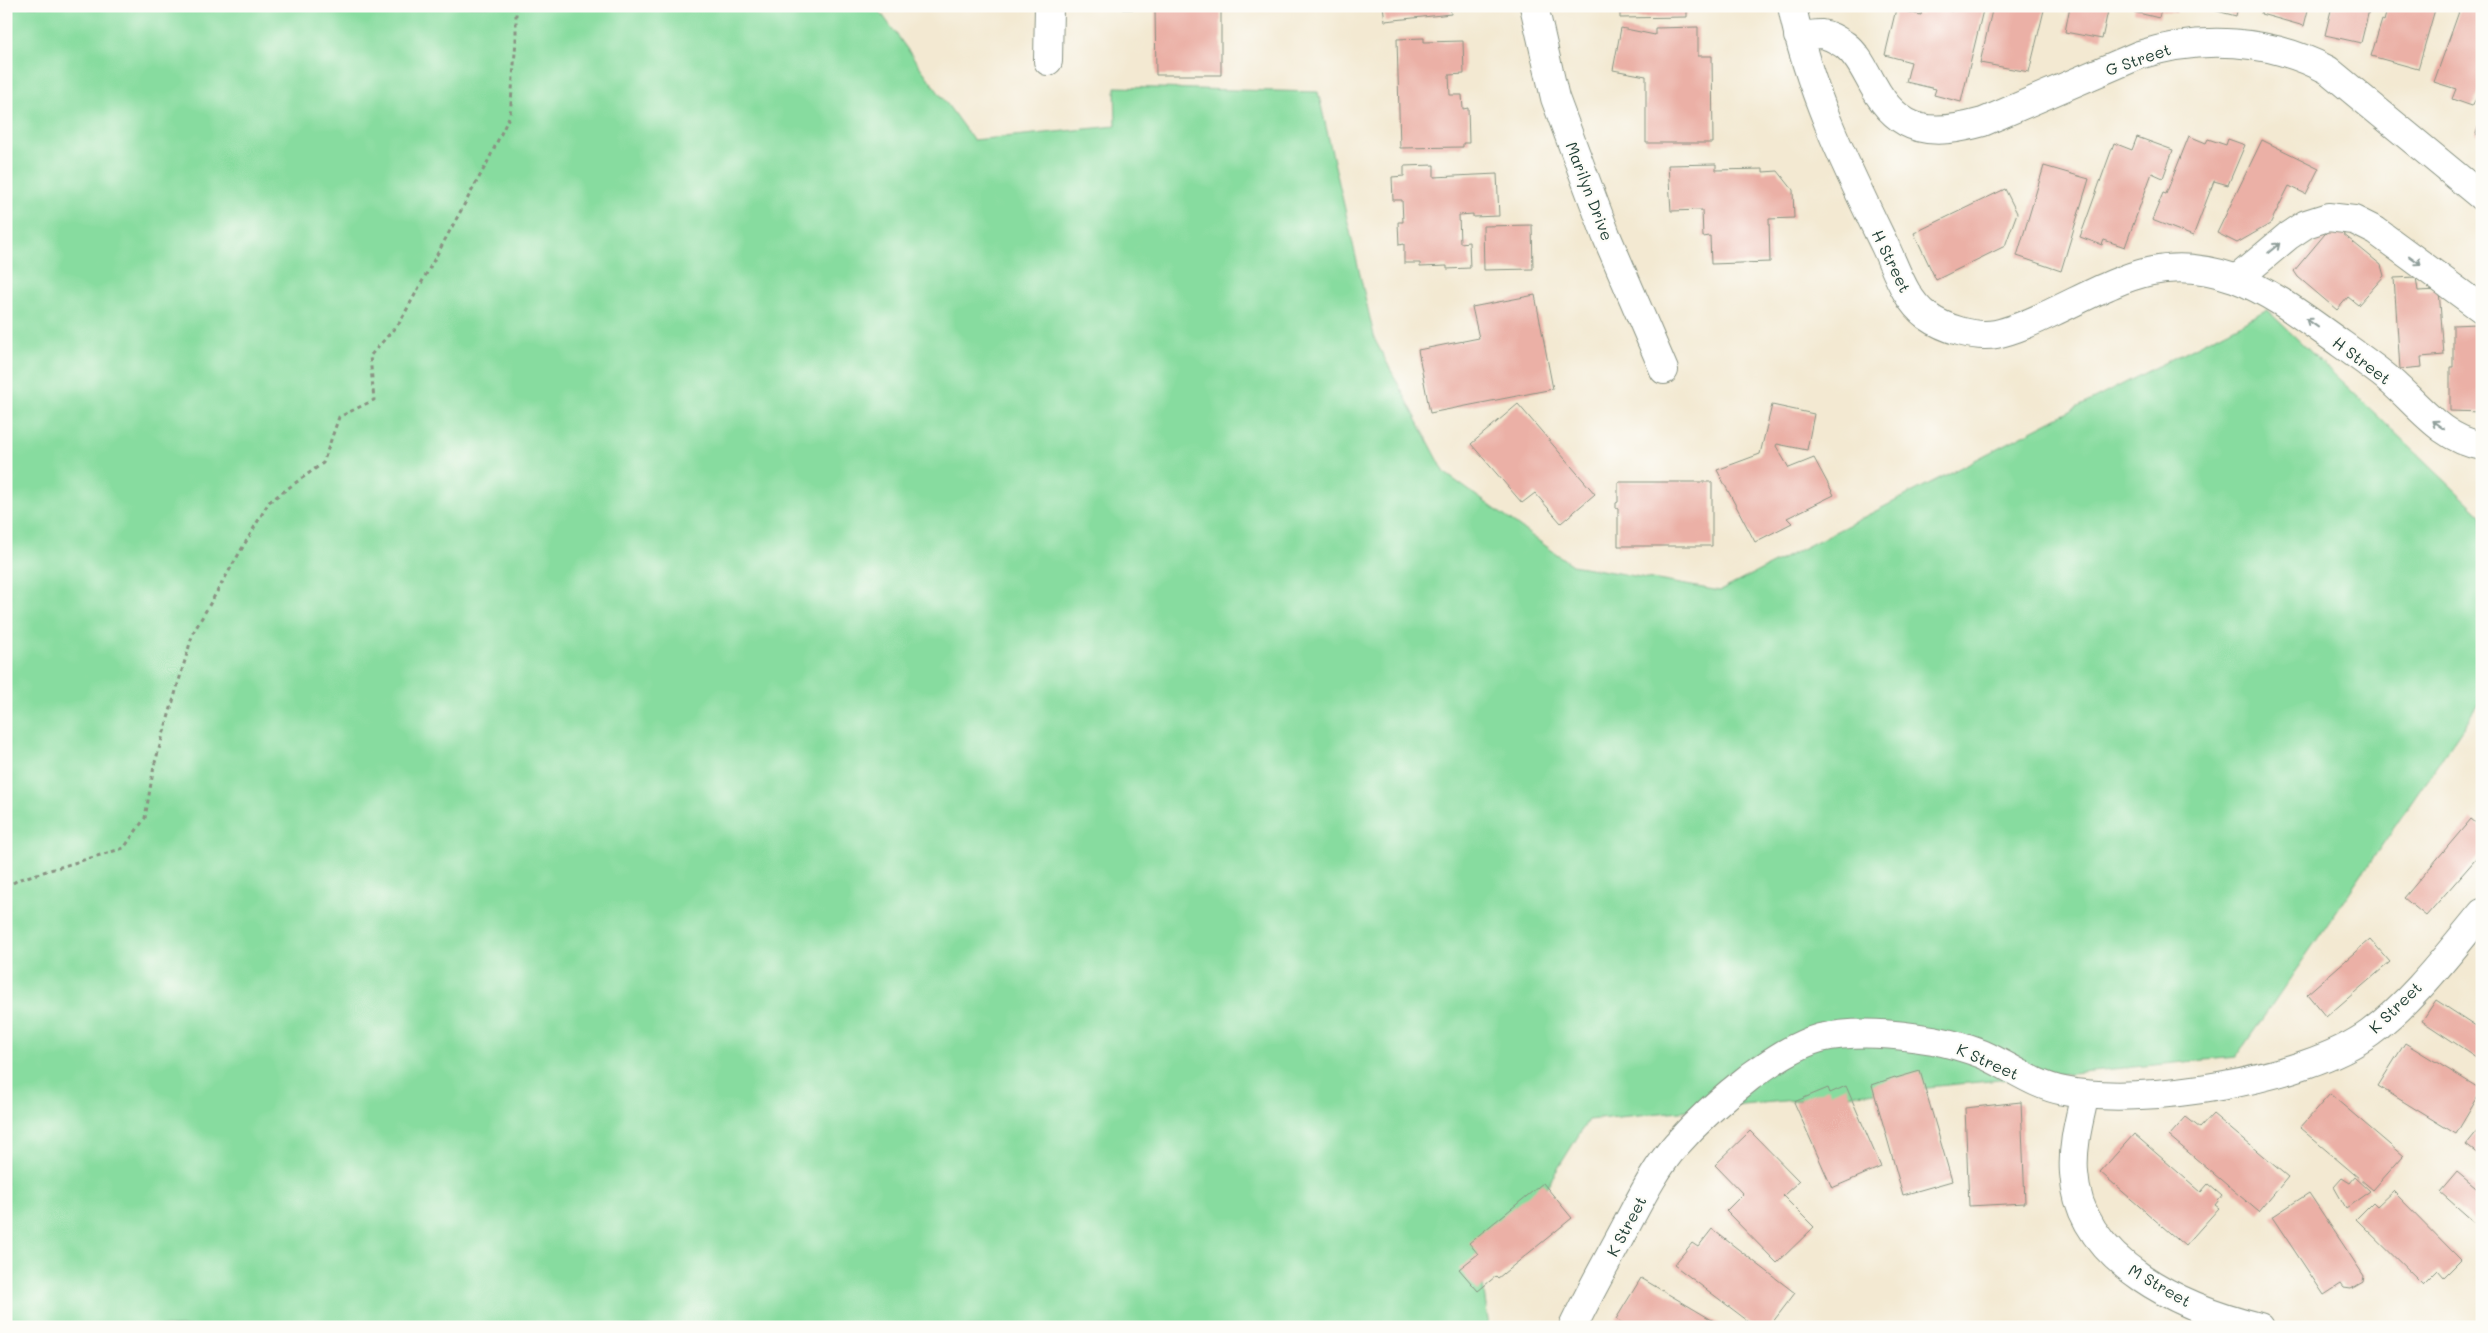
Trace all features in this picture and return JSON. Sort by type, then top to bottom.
[{"type":"street","points":[[1048,6],[1048,62]]},
{"type":"street","name":"Marilyn Drive","points":[[1534,6],[1556,98],[1606,235],[1664,370]]},
{"type":"street","name":"H Street","points":[[1792,6],[1798,36],[1814,84],[1857,189],[1909,297],[1926,316],[1949,328],[1972,334],[1994,334],[2039,319],[2127,277],[2151,270],[2175,267],[2211,271],[2237,279],[2264,291],[2289,307],[2383,374],[2432,421],[2452,435],[2482,446]]},
{"type":"street","name":"G Street","points":[[1798,36],[1821,34],[1835,38],[1859,60],[1892,113],[1904,122],[1918,128],[1931,130],[1960,129],[1983,122],[2139,55],[2162,47],[2210,42],[2274,50],[2306,59],[2328,70],[2482,197]]},
{"type":"street","points":[[2237,279],[2288,236],[2306,224],[2328,217],[2354,220],[2376,231],[2482,309]]},
{"type":"street","name":"K Street","points":[[1573,1327],[1653,1176],[1676,1145],[1736,1088],[1774,1059],[1796,1048],[1818,1039],[1865,1033],[1934,1041],[1984,1055],[2043,1086],[2085,1094],[2139,1095],[2222,1085],[2307,1063],[2338,1050],[2370,1033],[2405,1000],[2482,913]]},
{"type":"street","name":"M Street","points":[[2085,1094],[2075,1135],[2074,1174],[2078,1197],[2088,1221],[2101,1241],[2137,1276],[2202,1308],[2260,1327]]},
{"type":"path","points":[[6,887],[20,879],[124,848],[144,818],[154,766],[193,633],[269,502],[323,463],[339,417],[374,400],[370,356],[400,322],[487,163],[510,115],[516,40],[516,6]]},
{"type":"green space","points":[[6,6],[876,6],[973,140],[1116,126],[1115,87],[1318,92],[1375,340],[1445,473],[1572,565],[1720,591],[2267,310],[2482,516],[2482,700],[2236,1057],[1588,1120],[1510,1246],[1482,1278],[1489,1327],[6,1327]]},
{"type":"building","points":[[1122,6],[1221,6],[1221,75],[1156,75],[1155,9],[1122,9]]},
{"type":"building","points":[[1383,6],[1450,6],[1451,14],[1385,21]]},
{"type":"building","points":[[1620,6],[1687,6],[1687,17],[1620,18]]},
{"type":"building","points":[[1923,6],[1952,11],[1953,6],[1984,6],[1961,102],[1934,95],[1936,89],[1906,82],[1911,62],[1885,55],[1896,9],[1921,15]]},
{"type":"building","points":[[1993,6],[2045,6],[2029,72],[1980,63]]},
{"type":"building","points":[[2070,6],[2109,6],[2102,39],[2065,32]]},
{"type":"building","points":[[2135,6],[2178,6],[2176,13],[2161,10],[2159,18],[2134,12]]},
{"type":"building","points":[[2198,6],[2238,6],[2236,16]]},
{"type":"building","points":[[2263,6],[2309,6],[2304,26],[2261,14]]},
{"type":"building","points":[[2332,6],[2370,6],[2361,43],[2325,35]]},
{"type":"building","points":[[2388,6],[2436,6],[2418,69],[2371,56]]},
{"type":"building","points":[[2461,6],[2482,6],[2482,88],[2472,106],[2452,99],[2456,89],[2434,82]]},
{"type":"building","points":[[1698,27],[1698,56],[1712,56],[1713,143],[1646,143],[1646,76],[1613,70],[1621,28],[1655,35],[1655,28]]},
{"type":"building","points":[[1424,38],[1424,42],[1463,41],[1464,74],[1449,75],[1450,95],[1462,95],[1463,109],[1468,108],[1469,143],[1463,143],[1463,147],[1400,148],[1397,39]]},
{"type":"building","points":[[2481,118],[2482,143],[2479,142],[2481,137],[2476,134]]},
{"type":"building","points":[[2189,136],[2206,143],[2208,139],[2226,145],[2228,139],[2245,145],[2228,185],[2214,181],[2193,236],[2152,220],[2163,193],[2166,194]]},
{"type":"building","points":[[2137,137],[2173,150],[2163,178],[2152,173],[2125,247],[2104,240],[2102,245],[2080,237],[2114,143],[2132,150]]},
{"type":"building","points":[[2262,140],[2319,168],[2306,194],[2289,186],[2270,224],[2237,243],[2217,233]]},
{"type":"building","points":[[1716,164],[1716,170],[1763,169],[1763,172],[1778,171],[1793,190],[1794,218],[1769,219],[1770,262],[1711,264],[1710,236],[1703,237],[1702,210],[1671,211],[1668,165]]},
{"type":"building","points":[[1434,165],[1434,177],[1497,174],[1499,216],[1473,217],[1473,214],[1459,215],[1460,243],[1469,242],[1470,268],[1447,269],[1447,266],[1420,267],[1420,263],[1404,263],[1404,244],[1399,245],[1398,222],[1403,222],[1402,200],[1393,200],[1392,177],[1404,176],[1404,166]]},
{"type":"building","points":[[2044,166],[2089,179],[2061,271],[2017,256]]},
{"type":"building","points":[[2005,189],[2017,213],[2005,246],[1936,280],[1914,233]]},
{"type":"building","points":[[1532,225],[1533,269],[1484,270],[1483,226]]},
{"type":"building","points":[[2330,228],[2337,229],[2381,265],[2384,276],[2358,305],[2348,297],[2337,310],[2298,277],[2294,271]]},
{"type":"building","points":[[2416,277],[2418,291],[2439,290],[2444,355],[2421,357],[2422,367],[2400,369],[2394,278]]},
{"type":"building","points":[[1535,295],[1553,389],[1430,413],[1418,350],[1479,338],[1472,307]]},
{"type":"building","points":[[2477,324],[2476,338],[2482,338],[2482,412],[2450,411],[2450,367],[2453,367],[2453,325]]},
{"type":"building","points":[[1518,404],[1595,494],[1561,523],[1535,493],[1522,503],[1471,444]]},
{"type":"building","points":[[1772,405],[1814,414],[1807,450],[1777,444],[1776,446],[1789,468],[1814,458],[1834,495],[1787,518],[1792,523],[1755,542],[1717,470],[1760,454]]},
{"type":"building","points":[[1618,482],[1712,482],[1712,546],[1618,546],[1618,509],[1616,508],[1616,503],[1618,502]]},
{"type":"building","points":[[2471,819],[2482,828],[2482,852],[2426,916],[2404,898]]},
{"type":"building","points":[[2370,939],[2390,962],[2326,1017],[2307,994]]},
{"type":"building","points":[[2436,1000],[2482,1030],[2482,1061],[2422,1021]]},
{"type":"building","points":[[2405,1043],[2482,1090],[2456,1134],[2378,1086]]},
{"type":"building","points":[[1920,1071],[1952,1181],[1903,1195],[1872,1085]]},
{"type":"building","points":[[1846,1086],[1881,1167],[1832,1188],[1794,1102],[1828,1088],[1830,1093]]},
{"type":"building","points":[[2330,1094],[2403,1156],[2373,1190],[2300,1128]]},
{"type":"building","points":[[2021,1102],[2025,1203],[1969,1206],[1965,1108]]},
{"type":"building","points":[[2213,1114],[2288,1177],[2259,1212],[2169,1136],[2186,1117],[2200,1128]]},
{"type":"building","points":[[2482,1125],[2482,1157],[2466,1145]]},
{"type":"building","points":[[1750,1131],[1799,1181],[1783,1196],[1814,1227],[1777,1263],[1726,1211],[1743,1194],[1715,1165]]},
{"type":"building","points":[[2134,1134],[2201,1192],[2208,1184],[2222,1196],[2215,1205],[2219,1208],[2185,1246],[2100,1172]]},
{"type":"building","points":[[2457,1172],[2482,1193],[2482,1229],[2440,1192]]},
{"type":"building","points":[[2355,1177],[2370,1191],[2346,1208],[2334,1187],[2342,1178],[2350,1183]]},
{"type":"building","points":[[1543,1183],[1572,1218],[1498,1278],[1496,1276],[1478,1291],[1459,1269],[1478,1254],[1469,1243]]},
{"type":"building","points":[[2393,1191],[2461,1260],[2444,1277],[2438,1270],[2423,1285],[2356,1219],[2373,1202],[2377,1206]]},
{"type":"building","points":[[2309,1193],[2364,1276],[2363,1282],[2351,1289],[2344,1288],[2341,1284],[2324,1295],[2272,1217]]},
{"type":"building","points":[[1712,1229],[1795,1293],[1769,1327],[1756,1327],[1674,1265],[1692,1243],[1698,1247]]},
{"type":"building","points":[[1641,1278],[1724,1327],[1629,1327],[1616,1319]]}]
